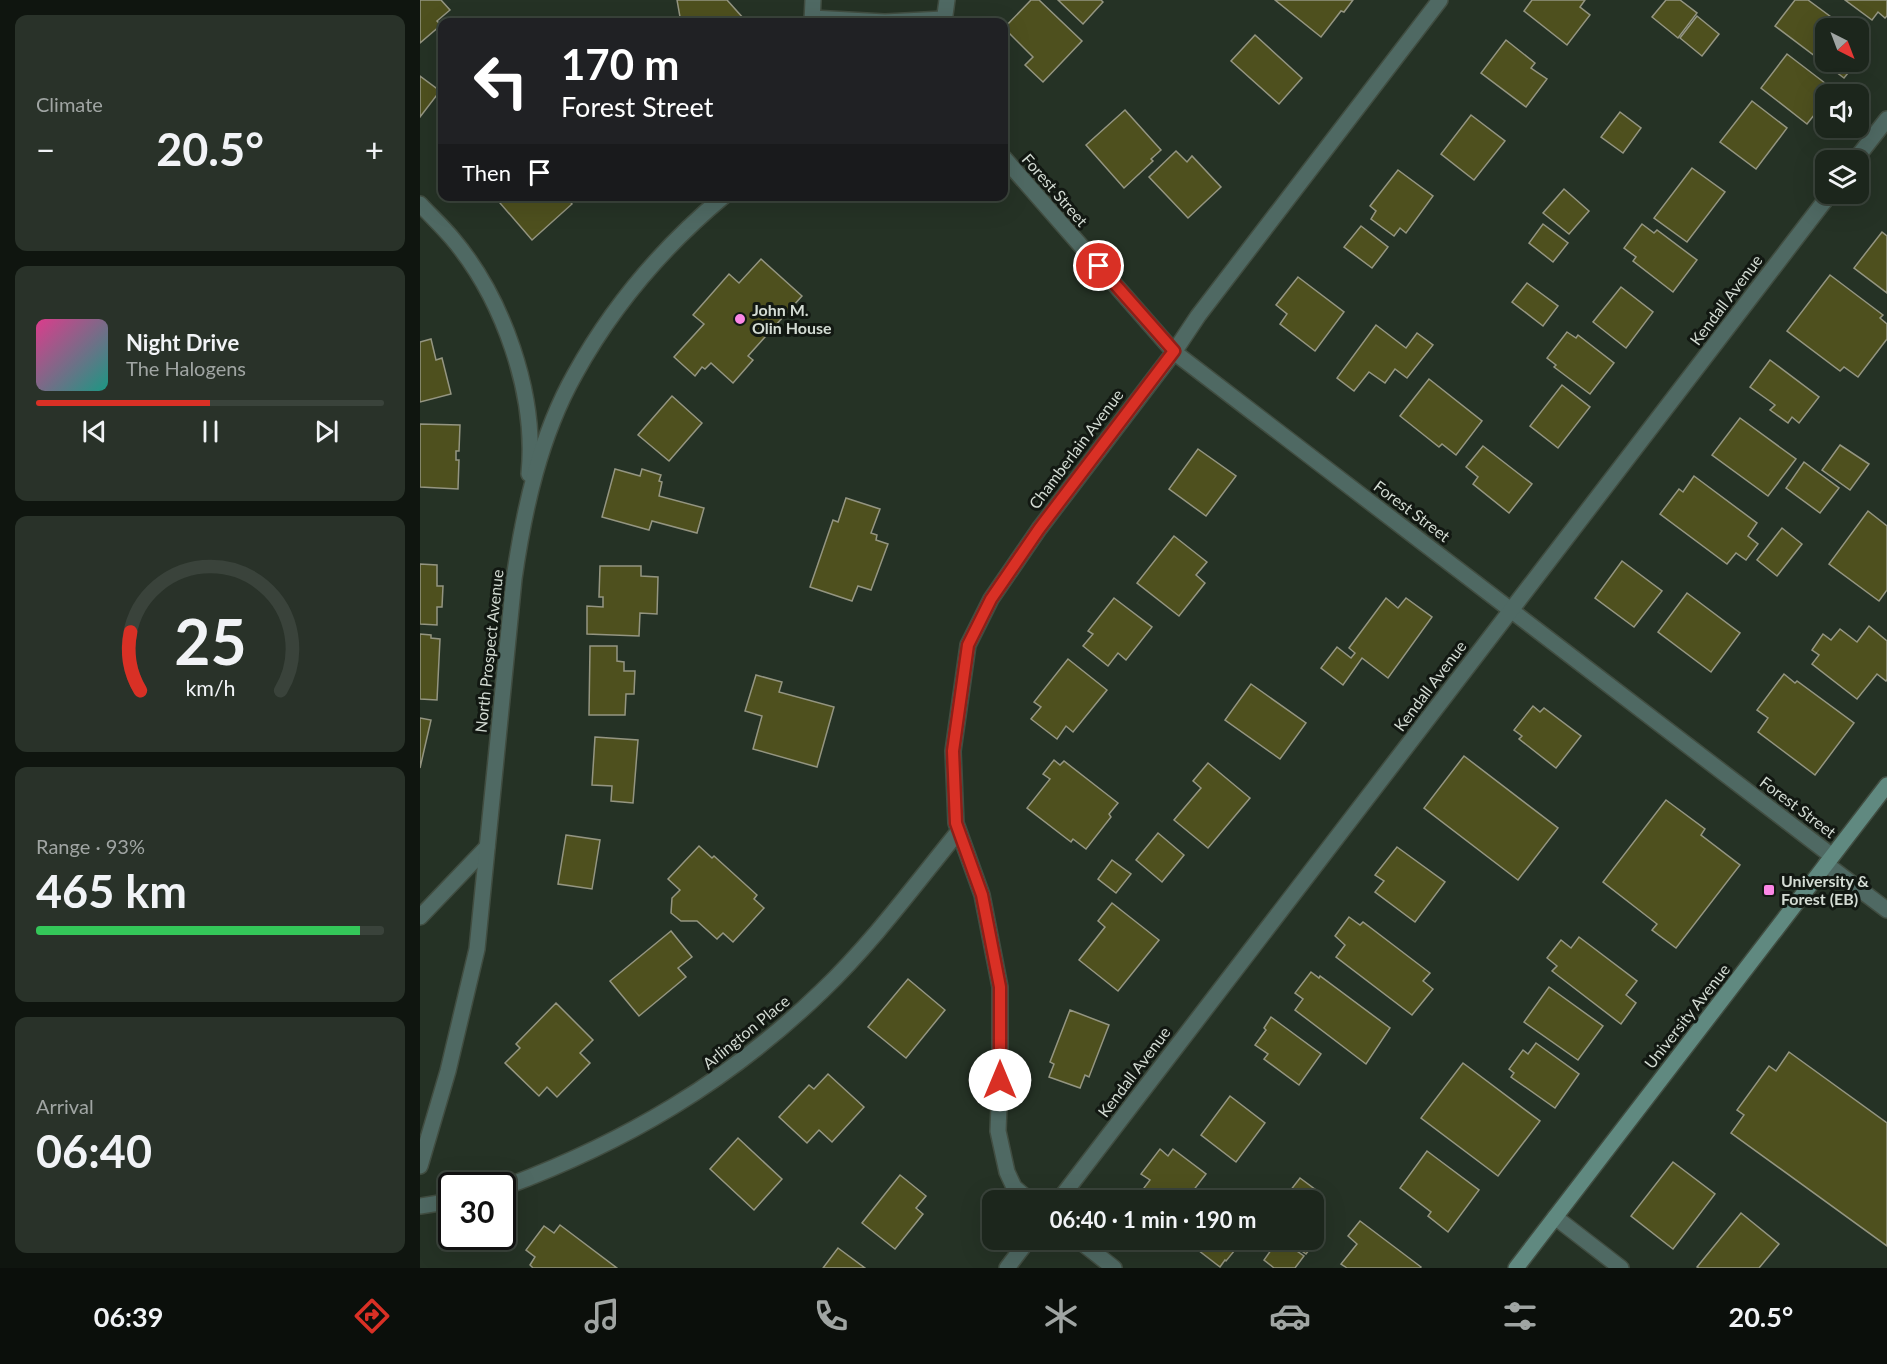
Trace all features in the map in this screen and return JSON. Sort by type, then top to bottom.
[{"type":"street","points":[[812,18],[813,0]]},
{"type":"street","points":[[944,18],[947,0]]},
{"type":"street","name":"Chamberlain Avenue","points":[[1017,1190],[1010,1179],[998,1131],[1000,987],[982,895],[958,832],[953,751],[968,645],[991,599],[1039,529],[1198,316],[1440,0]]},
{"type":"street","points":[[1863,150],[1887,119]]},
{"type":"street","name":"Forest Street","points":[[1008,163],[1174,351],[1511,609],[1829,860],[1887,910]]},
{"type":"street","name":"North Prospect Avenue","points":[[420,1166],[448,1071],[477,949],[514,579],[526,509],[550,429],[574,376],[597,338],[646,271],[719,201]]},
{"type":"street","points":[[420,204],[453,239],[483,283],[510,340],[527,399],[531,461],[526,509]]},
{"type":"street","name":"Kendall Avenue","points":[[1067,1190],[1822,204]]},
{"type":"street","name":"University Avenue","points":[[1516,1268],[1887,785]]},
{"type":"street","name":"Arlington Place","points":[[516,1183],[548,1172],[653,1118],[714,1081],[759,1048],[822,991],[851,961],[958,832]]},
{"type":"street","points":[[420,917],[487,847]]},
{"type":"street","points":[[420,1206],[438,1203]]},
{"type":"street","points":[[1555,1217],[1621,1268]]},
{"type":"street","points":[[1007,1268],[1021,1250]]},
{"type":"street","points":[[1091,1250],[1114,1268]]},
{"type":"building","points":[[420,0],[441,0],[450,10],[438,18],[438,28],[420,43]]},
{"type":"building","points":[[677,0],[727,0],[743,18],[681,18]]},
{"type":"building","points":[[1031,0],[1039,0],[1082,41],[1043,82],[1025,65],[1033,57],[1008,32],[1008,24]]},
{"type":"building","points":[[1058,0],[1101,0],[1103,2],[1083,24]]},
{"type":"building","points":[[1275,0],[1353,0],[1344,12],[1341,11],[1321,37]]},
{"type":"building","points":[[1532,0],[1585,0],[1580,7],[1590,15],[1567,45],[1524,11]]},
{"type":"building","points":[[1666,0],[1680,0],[1697,13],[1678,38],[1652,17]]},
{"type":"building","points":[[1795,0],[1808,0],[1832,18],[1815,18],[1815,56],[1775,26]]},
{"type":"building","points":[[1845,0],[1887,0],[1887,16],[1885,18],[1878,12],[1872,20]]},
{"type":"building","points":[[1697,16],[1719,34],[1702,56],[1680,38]]},
{"type":"building","points":[[1255,35],[1302,78],[1279,104],[1231,61]]},
{"type":"building","points":[[1506,40],[1535,63],[1531,68],[1547,79],[1526,107],[1481,73]]},
{"type":"building","points":[[1787,54],[1826,84],[1815,84],[1815,114],[1807,124],[1761,88]]},
{"type":"building","points":[[1836,72],[1849,72],[1844,78]]},
{"type":"building","points":[[420,76],[438,90],[438,94],[420,117]]},
{"type":"building","points":[[1752,101],[1787,128],[1756,169],[1720,142]]},
{"type":"building","points":[[1125,110],[1161,150],[1151,159],[1153,161],[1124,188],[1086,145]]},
{"type":"building","points":[[1620,112],[1641,128],[1623,153],[1601,137]]},
{"type":"building","points":[[1471,115],[1505,141],[1474,180],[1441,154]]},
{"type":"building","points":[[1176,151],[1187,162],[1192,156],[1221,187],[1188,218],[1149,177]]},
{"type":"building","points":[[1692,168],[1725,192],[1687,242],[1654,218]]},
{"type":"building","points":[[1398,170],[1433,196],[1406,233],[1400,228],[1394,236],[1371,219],[1376,211],[1370,206]]},
{"type":"building","points":[[1564,189],[1589,211],[1569,234],[1543,213]]},
{"type":"building","points":[[498,201],[570,201],[572,204],[532,240]]},
{"type":"building","points":[[1543,224],[1568,243],[1553,262],[1529,243]]},
{"type":"building","points":[[1642,224],[1654,233],[1657,230],[1697,260],[1673,292],[1633,261],[1636,257],[1624,248]]},
{"type":"building","points":[[1361,226],[1388,247],[1372,268],[1344,247]]},
{"type":"building","points":[[1882,232],[1887,236],[1887,293],[1854,268]]},
{"type":"building","name":"John M. Olin House","points":[[761,259],[802,296],[748,356],[753,360],[733,383],[711,363],[705,369],[702,367],[695,376],[674,357],[704,324],[693,315],[729,274],[739,283]]},
{"type":"building","points":[[1830,275],[1883,315],[1880,318],[1887,324],[1887,339],[1858,377],[1844,367],[1840,371],[1787,331]]},
{"type":"building","points":[[1298,277],[1344,312],[1315,351],[1280,324],[1287,314],[1276,305]]},
{"type":"building","points":[[1527,283],[1558,306],[1543,326],[1512,302]]},
{"type":"building","points":[[1621,287],[1653,312],[1626,348],[1593,322]]},
{"type":"building","points":[[1376,325],[1406,348],[1417,333],[1433,345],[1407,378],[1395,369],[1385,383],[1369,372],[1354,391],[1337,378]]},
{"type":"building","points":[[1567,332],[1576,338],[1578,335],[1614,363],[1590,394],[1554,367],[1556,365],[1547,358]]},
{"type":"building","points":[[431,339],[436,360],[442,358],[451,394],[420,402],[420,342]]},
{"type":"building","points":[[1770,360],[1819,397],[1799,423],[1792,417],[1788,423],[1770,410],[1775,405],[1750,387]]},
{"type":"building","points":[[1429,379],[1482,421],[1456,455],[1442,444],[1439,447],[1400,416]]},
{"type":"building","points":[[1562,385],[1590,407],[1558,448],[1530,426]]},
{"type":"building","points":[[672,396],[702,423],[669,461],[638,435]]},
{"type":"building","points":[[1740,418],[1796,459],[1768,496],[1712,455]]},
{"type":"building","points":[[420,424],[460,425],[459,451],[456,451],[456,460],[459,460],[458,489],[420,487]]},
{"type":"building","points":[[1840,445],[1869,464],[1850,490],[1822,470]]},
{"type":"building","points":[[1483,446],[1532,484],[1509,513],[1473,484],[1478,477],[1466,467]]},
{"type":"building","points":[[1198,449],[1236,476],[1206,516],[1169,489]]},
{"type":"building","points":[[1804,462],[1839,488],[1820,513],[1786,488]]},
{"type":"building","points":[[615,469],[640,476],[642,469],[661,475],[659,496],[704,508],[697,533],[652,521],[649,530],[602,517]]},
{"type":"building","points":[[1694,476],[1757,523],[1748,536],[1758,544],[1746,560],[1736,553],[1727,564],[1660,514],[1679,489],[1683,492]]},
{"type":"building","points":[[846,498],[880,509],[871,533],[877,535],[876,540],[888,544],[871,590],[858,586],[852,601],[810,587],[833,520],[838,522]]},
{"type":"building","points":[[1868,511],[1887,526],[1887,590],[1879,601],[1829,564]]},
{"type":"building","points":[[1782,528],[1802,544],[1777,576],[1757,560]]},
{"type":"building","points":[[1174,536],[1207,562],[1196,575],[1205,583],[1179,616],[1137,583]]},
{"type":"building","points":[[1622,561],[1662,591],[1634,627],[1595,598]]},
{"type":"building","points":[[420,564],[437,565],[437,586],[443,586],[442,607],[437,607],[437,625],[420,624]]},
{"type":"building","points":[[600,566],[641,566],[641,576],[658,577],[657,614],[640,613],[639,636],[587,634],[587,606],[603,607],[603,597],[599,597]]},
{"type":"building","points":[[1687,593],[1740,633],[1711,672],[1658,632]]},
{"type":"building","points":[[1114,598],[1152,627],[1126,660],[1118,653],[1108,666],[1083,646],[1093,634],[1088,631]]},
{"type":"building","points":[[1386,598],[1398,608],[1406,598],[1432,617],[1388,678],[1362,658],[1343,685],[1321,668],[1337,647],[1351,658],[1355,653],[1349,648]]},
{"type":"building","points":[[1869,626],[1887,641],[1887,679],[1886,681],[1877,674],[1857,699],[1812,664],[1819,655],[1812,650],[1823,634],[1831,640],[1840,629],[1857,642]]},
{"type":"building","points":[[420,634],[440,639],[437,700],[420,699]]},
{"type":"building","points":[[590,646],[617,646],[617,661],[624,662],[624,671],[635,671],[634,694],[626,694],[625,715],[589,715]]},
{"type":"building","points":[[1068,659],[1107,690],[1073,732],[1066,726],[1057,739],[1031,719],[1041,707],[1034,702]]},
{"type":"building","points":[[1784,674],[1854,723],[1815,775],[1758,732],[1768,718],[1757,710]]},
{"type":"building","points":[[756,675],[782,682],[779,692],[834,707],[817,767],[753,749],[762,716],[745,711]]},
{"type":"building","points":[[1251,684],[1306,723],[1280,759],[1225,720]]},
{"type":"building","points":[[1533,706],[1540,712],[1544,708],[1581,736],[1556,768],[1519,739],[1522,736],[1514,730]]},
{"type":"building","points":[[420,718],[431,720],[420,768]]},
{"type":"building","points":[[595,737],[638,740],[633,803],[611,801],[612,786],[592,785]]},
{"type":"building","points":[[1464,756],[1558,828],[1518,880],[1424,808]]},
{"type":"building","points":[[1054,760],[1060,765],[1064,761],[1118,803],[1109,814],[1111,817],[1086,849],[1073,839],[1071,842],[1027,808],[1050,779],[1043,774]]},
{"type":"building","points":[[1208,763],[1250,798],[1208,848],[1174,820],[1201,788],[1193,781]]},
{"type":"building","points":[[1666,800],[1705,829],[1701,835],[1740,865],[1676,948],[1652,930],[1657,924],[1603,882]]},
{"type":"building","points":[[1158,833],[1184,855],[1162,882],[1136,860]]},
{"type":"building","points":[[566,835],[600,840],[592,889],[558,884]]},
{"type":"building","points":[[699,846],[712,858],[714,856],[757,895],[754,899],[764,908],[733,942],[723,933],[717,939],[697,921],[681,921],[671,913],[672,898],[680,890],[668,879]]},
{"type":"building","points":[[1397,847],[1445,882],[1415,922],[1375,892],[1384,881],[1375,875]]},
{"type":"building","points":[[1112,860],[1131,874],[1116,893],[1098,879]]},
{"type":"building","points":[[1112,903],[1159,940],[1118,991],[1079,960],[1105,927],[1098,921]]},
{"type":"building","points":[[1349,917],[1360,925],[1363,922],[1430,973],[1423,981],[1433,989],[1412,1015],[1336,957],[1345,945],[1335,936]]},
{"type":"building","points":[[671,931],[692,957],[678,968],[686,977],[639,1016],[610,981]]},
{"type":"building","points":[[1579,937],[1637,981],[1626,995],[1636,1003],[1621,1024],[1552,971],[1557,966],[1547,958],[1561,940],[1571,948]]},
{"type":"building","points":[[1311,972],[1319,978],[1320,976],[1390,1028],[1366,1064],[1295,1010],[1303,999],[1295,993]]},
{"type":"building","points":[[908,979],[945,1010],[906,1058],[868,1027]]},
{"type":"building","points":[[1549,987],[1603,1026],[1578,1060],[1524,1022]]},
{"type":"building","points":[[556,1003],[593,1040],[580,1053],[590,1063],[557,1097],[547,1087],[539,1096],[505,1063],[520,1048],[516,1044]]},
{"type":"building","points":[[1070,1010],[1109,1025],[1089,1077],[1085,1075],[1080,1088],[1049,1077],[1054,1064],[1050,1062]]},
{"type":"building","points":[[1271,1017],[1321,1054],[1299,1085],[1264,1059],[1268,1054],[1255,1045],[1266,1030],[1264,1028]]},
{"type":"building","points":[[1536,1043],[1579,1074],[1555,1108],[1511,1077],[1514,1073],[1509,1069],[1523,1050],[1528,1054]]},
{"type":"building","points":[[1789,1052],[1887,1123],[1887,1246],[1731,1133],[1744,1115],[1737,1110],[1769,1066],[1776,1071]]},
{"type":"building","points":[[1463,1063],[1540,1121],[1498,1176],[1421,1118]]},
{"type":"building","points":[[828,1074],[864,1107],[832,1142],[819,1130],[807,1143],[779,1117],[809,1085],[814,1089]]},
{"type":"building","points":[[1230,1096],[1265,1123],[1236,1162],[1201,1135]]},
{"type":"building","points":[[738,1138],[782,1179],[754,1210],[710,1169]]},
{"type":"building","points":[[1160,1149],[1168,1156],[1173,1149],[1206,1174],[1194,1190],[1142,1190],[1150,1180],[1141,1174]]},
{"type":"building","points":[[1427,1151],[1479,1190],[1448,1232],[1428,1216],[1431,1212],[1400,1188]]},
{"type":"building","points":[[1673,1162],[1715,1194],[1673,1249],[1631,1216]]},
{"type":"building","points":[[900,1175],[926,1196],[916,1208],[923,1214],[895,1249],[862,1223]]},
{"type":"building","points":[[1300,1178],[1316,1190],[1291,1190]]},
{"type":"building","points":[[1741,1213],[1779,1244],[1759,1268],[1697,1267]]},
{"type":"building","points":[[1360,1221],[1421,1267],[1347,1268],[1341,1264],[1357,1244],[1348,1236]]},
{"type":"building","points":[[560,1225],[617,1268],[533,1268],[530,1265],[535,1257],[526,1250],[544,1226],[554,1233]]},
{"type":"building","points":[[838,1248],[865,1268],[823,1268]]},
{"type":"building","points":[[1198,1250],[1235,1250],[1220,1267]]},
{"type":"building","points":[[1271,1250],[1295,1250],[1304,1256],[1295,1268],[1274,1268],[1264,1260]]},
{"type":"place","name":"John M. Olin House","points":[[740,319]]},
{"type":"place","name":"University & Forest (EB)","points":[[1769,890]]},
{"type":"route","points":[[1000,1080],[1000,987],[982,895],[956,823],[953,751],[968,645],[991,599],[1039,529],[1174,351],[1099,266]]}]
